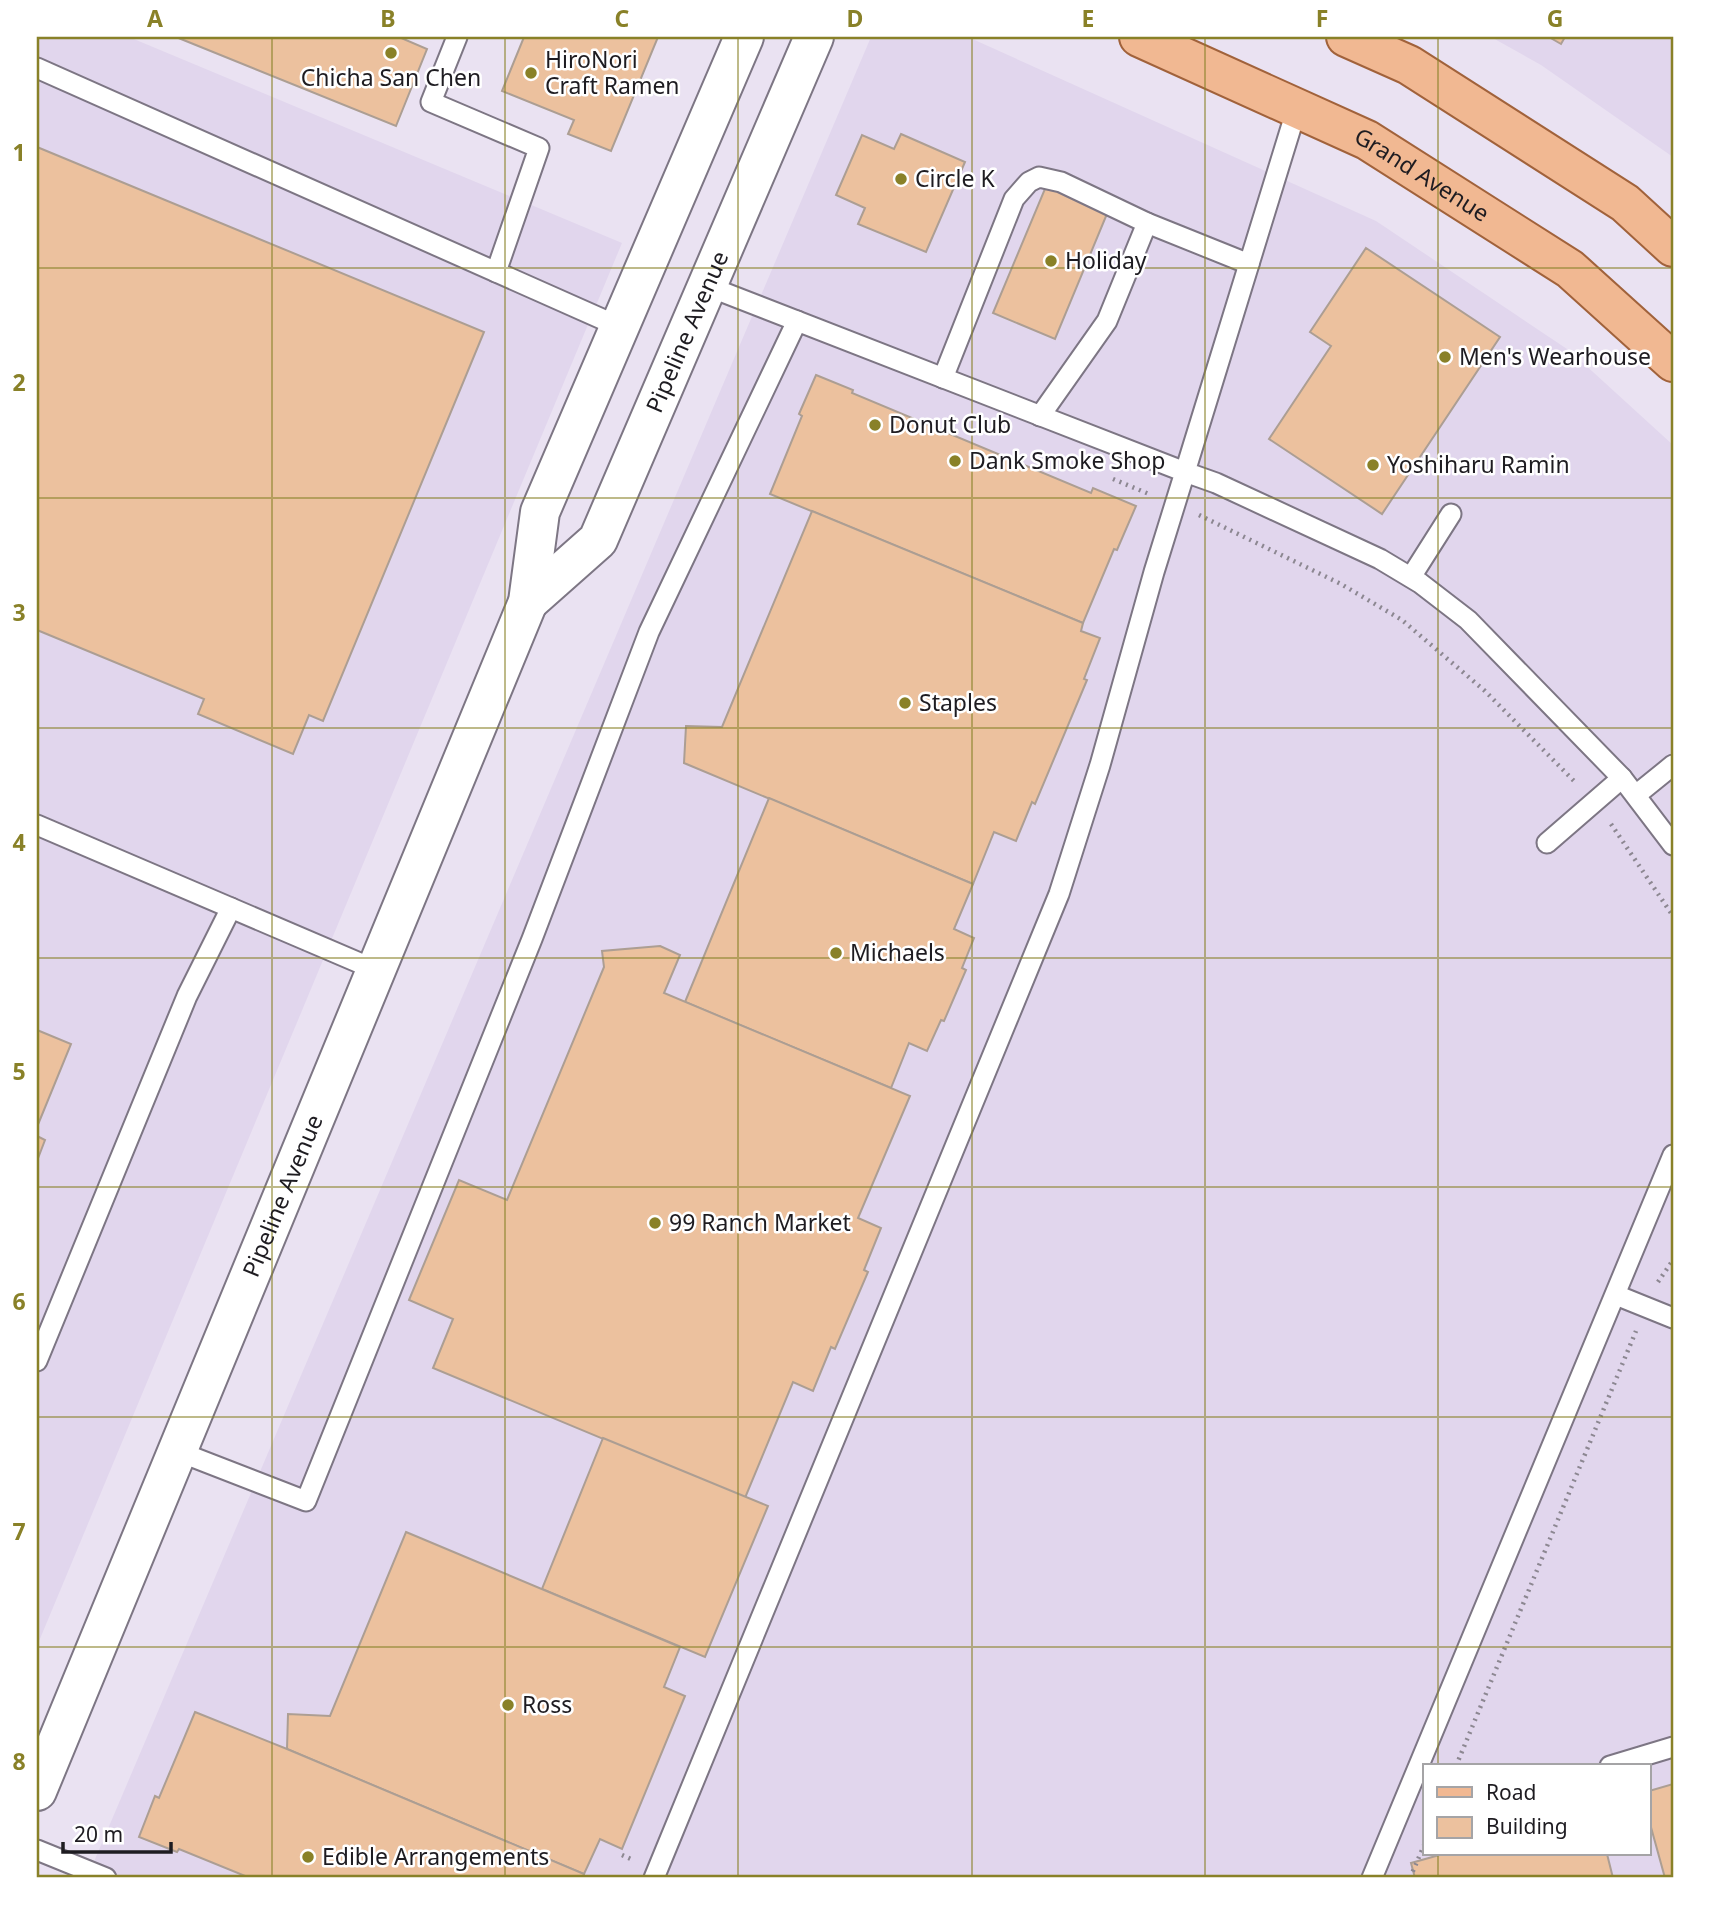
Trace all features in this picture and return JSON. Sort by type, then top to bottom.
[{"type":"main road","name":"Pipeline Avenue","points":[[37,1791],[528,602],[540,512],[744,37]]},
{"type":"main road","name":"Pipeline Avenue","points":[[528,602],[598,540],[814,37]]},
{"type":"main road","name":"Grand Avenue","points":[[1139,37],[1367,140],[1570,269],[1673,362]]},
{"type":"main road","points":[[1346,37],[1409,65],[1625,203],[1673,247]]},
{"type":"lane","points":[[457,37],[431,102],[539,148],[496,272]]},
{"type":"lane","points":[[37,68],[620,327]]},
{"type":"lane","points":[[654,1878],[1059,894],[1297,108]]},
{"type":"lane","points":[[943,378],[1014,199],[1029,182],[1039,177],[1061,182],[1147,223],[1249,264]]},
{"type":"lane","points":[[1040,416],[1107,321],[1147,223]]},
{"type":"lane","points":[[707,286],[1216,483],[1355,547],[1411,577],[1468,620],[1622,778],[1673,845]]},
{"type":"lane","points":[[177,1451],[306,1501],[532,939],[649,632],[797,321]]},
{"type":"lane","points":[[1411,577],[1451,514]]},
{"type":"lane","points":[[1636,795],[1673,765]]},
{"type":"lane","points":[[1547,843],[1622,778]]},
{"type":"lane","points":[[37,825],[376,970]]},
{"type":"lane","points":[[37,1361],[187,996],[231,908]]},
{"type":"lane","points":[[1430,1764],[1673,1154]]},
{"type":"lane","points":[[1616,1295],[1673,1318]]},
{"type":"lane","points":[[1617,1764],[1673,1747]]},
{"type":"lane","points":[[1372,1878],[1423,1780]]},
{"type":"lane","points":[[37,1850],[106,1878]]},
{"type":"path","points":[[1113,479],[1250,538],[1329,578],[1402,620],[1485,691],[1594,801],[1673,916]]},
{"type":"path","points":[[1457,1764],[1646,1307],[1660,1277],[1673,1260]]},
{"type":"path","points":[[1410,1878],[1423,1848]]},
{"type":"shaded area","points":[[37,37],[129,37],[622,243],[37,1646]]},
{"type":"shaded area","points":[[871,37],[968,37],[1376,221],[1570,351],[1673,445],[1673,1878],[87,1878]]},
{"type":"shaded area","points":[[1491,37],[1673,37],[1673,157],[1541,65]]},
{"type":"building","points":[[176,37],[399,37],[427,49],[396,126]]},
{"type":"building","points":[[524,37],[658,37],[611,151],[568,134],[574,120],[502,91]]},
{"type":"building","points":[[1549,37],[1565,37],[1561,44]]},
{"type":"building","name":"Circle K","points":[[901,134],[965,162],[926,252],[858,224],[865,208],[836,195],[862,135],[894,149]]},
{"type":"building","points":[[37,147],[484,332],[323,721],[309,715],[293,754],[198,714],[204,699],[37,630]]},
{"type":"building","name":"Holiday","points":[[1047,184],[1109,209],[1055,339],[993,313]]},
{"type":"building","points":[[1366,248],[1500,337],[1382,514],[1269,439],[1331,346],[1310,332]]},
{"type":"building","points":[[816,375],[853,390],[852,393],[1091,493],[1093,488],[1136,506],[1117,550],[1114,549],[1083,623],[770,494]]},
{"type":"building","name":"Staples","points":[[812,511],[1083,623],[1081,631],[1100,638],[1084,679],[1087,680],[1035,804],[1032,802],[1016,841],[994,832],[973,884],[684,763],[686,726],[722,727]]},
{"type":"building","name":"Michaels","points":[[769,798],[973,884],[954,929],[974,938],[962,968],[966,970],[944,1021],[941,1020],[927,1051],[909,1043],[891,1088],[685,1002]]},
{"type":"building","name":"99 Ranch Market","points":[[660,946],[680,955],[664,993],[910,1096],[858,1218],[881,1228],[864,1270],[868,1272],[835,1349],[831,1347],[813,1391],[793,1382],[745,1498],[433,1368],[453,1319],[409,1300],[459,1180],[507,1200],[604,967],[602,951]]},
{"type":"building","points":[[37,1030],[71,1044],[37,1127]]},
{"type":"building","points":[[37,1136],[45,1140],[37,1161]]},
{"type":"building","points":[[603,1438],[768,1506],[705,1657],[542,1589]]},
{"type":"building","name":"Ross","points":[[406,1532],[680,1647],[664,1687],[685,1696],[622,1849],[600,1839],[584,1874],[287,1749],[288,1714],[330,1716]]},
{"type":"building","points":[[195,1712],[584,1874],[583,1878],[250,1878],[179,1849],[177,1852],[139,1837],[155,1796],[159,1798]]},
{"type":"building","points":[[1673,1784],[1673,1878],[1665,1878],[1650,1824],[1650,1791]]},
{"type":"building","points":[[1436,1856],[1608,1856],[1613,1878],[1415,1878],[1411,1863]]},
{"type":"place","name":"Chicha San Chen","points":[[391,53]]},
{"type":"place","name":"HiroNori Craft Ramen","points":[[531,73]]},
{"type":"place","name":"Circle K","points":[[901,179]]},
{"type":"place","name":"Holiday","points":[[1051,261]]},
{"type":"place","name":"Men's Wearhouse","points":[[1445,357]]},
{"type":"place","name":"Donut Club","points":[[875,425]]},
{"type":"place","name":"Dank Smoke Shop","points":[[955,461]]},
{"type":"place","name":"Yoshiharu Ramin","points":[[1373,465]]},
{"type":"place","name":"Staples","points":[[905,703]]},
{"type":"place","name":"Michaels","points":[[836,953]]},
{"type":"place","name":"99 Ranch Market","points":[[655,1223]]},
{"type":"place","name":"Ross","points":[[508,1705]]},
{"type":"place","name":"Edible Arrangements","points":[[308,1857]]}]
